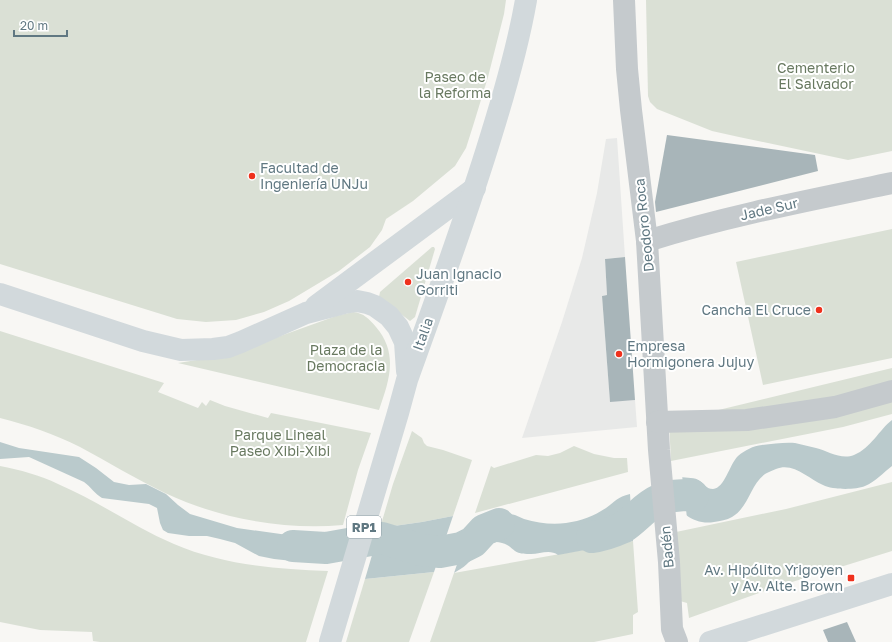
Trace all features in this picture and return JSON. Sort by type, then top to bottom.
[{"type":"main road","name":"Italia","points":[[330,642],[407,380],[475,188],[515,55],[526,0]]},
{"type":"main road","points":[[306,313],[475,188]]},
{"type":"main road","points":[[0,294],[143,341],[181,350],[228,347],[306,313],[330,306],[357,301],[367,302],[383,311],[398,327],[405,342],[407,355],[407,380]]},
{"type":"main road","points":[[710,642],[892,584]]},
{"type":"street","name":"Deodoro Roca","points":[[624,0],[627,69],[647,241],[659,450]]},
{"type":"street","name":"Jade Sur","points":[[647,241],[684,229],[748,213],[892,183]]},
{"type":"street","points":[[657,422],[746,420],[835,407],[892,391]]},
{"type":"street","name":"Badén","points":[[659,450],[669,562],[672,629],[677,642]]},
{"type":"shaded area","points":[[617,138],[625,257],[605,259],[607,295],[602,296],[610,401],[635,400],[637,427],[522,438],[562,322],[582,258],[597,193],[606,139]]},
{"type":"shaded area","points":[[892,420],[892,466],[865,486],[850,489],[827,487],[795,469],[783,467],[765,474],[756,484],[742,508],[738,513],[730,518],[707,523],[692,519],[686,515],[680,477],[696,479],[711,489],[717,488],[721,485],[738,456],[755,446],[762,445],[795,443],[839,456],[854,455],[865,448]]},
{"type":"shaded area","points":[[0,442],[19,448],[79,457],[114,482],[129,485],[146,484],[166,494],[190,514],[237,528],[302,537],[340,535],[334,553],[310,561],[302,562],[259,556],[235,543],[207,536],[189,536],[168,533],[163,530],[157,508],[149,504],[102,498],[84,482],[29,457],[0,459]]},
{"type":"shaded area","points":[[630,494],[633,541],[558,555],[552,552],[531,554],[521,553],[504,544],[496,542],[486,545],[471,560],[454,573],[473,519],[499,514],[510,514],[540,523],[566,523],[592,516],[619,498]]},
{"type":"shaded area","points":[[453,516],[434,572],[365,579],[380,528]]},
{"type":"green space","name":"Paseo de la Reforma","points":[[0,0],[506,0],[504,14],[488,77],[473,126],[466,148],[455,166],[413,201],[386,219],[382,230],[370,247],[339,271],[289,301],[264,312],[236,320],[206,322],[177,319],[0,264]]},
{"type":"green space","name":"Cementerio El Salvador","points":[[646,0],[892,0],[892,151],[848,160],[712,131],[657,109],[650,102],[648,96]]},
{"type":"green space","name":"Cancha El Cruce","points":[[892,229],[892,358],[763,385],[736,262]]},
{"type":"green space","points":[[432,247],[435,249],[415,317],[410,321],[379,297],[380,292]]},
{"type":"green space","name":"Plaza de la Democracia","points":[[353,312],[363,315],[371,321],[383,337],[388,347],[390,357],[389,378],[379,410],[178,363],[228,355],[336,316]]},
{"type":"green space","name":"Parque Lineal Paseo Xibi-Xibi","points":[[0,331],[164,383],[158,392],[198,408],[202,402],[206,406],[210,400],[225,406],[268,418],[271,413],[371,433],[358,470],[343,525],[298,526],[275,524],[252,521],[208,510],[165,493],[80,447],[51,434],[0,418]]},
{"type":"green space","points":[[892,368],[892,414],[843,427],[671,461],[669,422]]},
{"type":"green space","points":[[412,431],[422,438],[427,446],[472,460],[453,516],[380,528],[393,484]]},
{"type":"green space","points":[[574,446],[594,454],[614,458],[627,458],[628,472],[475,513],[491,466],[494,468],[536,455],[548,456],[560,453]]},
{"type":"green space","points":[[0,466],[30,473],[51,481],[87,498],[159,537],[211,557],[250,565],[328,571],[306,642],[100,642],[93,641],[92,632],[40,630],[0,622]]},
{"type":"green space","points":[[892,482],[892,551],[776,587],[689,618],[687,603],[680,601],[676,532],[786,509]]},
{"type":"green space","points":[[633,541],[638,612],[633,615],[633,634],[594,642],[430,642],[454,573]]},
{"type":"green space","points":[[434,572],[409,642],[346,642],[365,579]]},
{"type":"pier","points":[[671,475],[682,475],[687,518],[673,509]]},
{"type":"building","points":[[667,135],[815,155],[818,171],[656,212],[655,202]]},
{"type":"building","name":"Empresa Hormigonera Jujuy","points":[[625,257],[635,400],[610,402],[602,296],[607,295],[605,259]]},
{"type":"building","points":[[847,622],[856,642],[828,642],[823,630]]},
{"type":"waterway","points":[[592,537],[607,534],[622,528],[649,506],[659,500],[667,497],[693,496]]},
{"type":"waterway","points":[[293,546],[326,548],[382,538],[421,550],[440,552],[461,548],[473,542],[484,530],[499,524]]},
{"type":"place","name":"Facultad de Ingeniería UNJu","points":[[252,176]]},
{"type":"place","name":"Juan Ignacio Gorriti","points":[[408,282]]},
{"type":"place","name":"Cancha El Cruce","points":[[819,310]]},
{"type":"place","name":"Empresa Hormigonera Jujuy","points":[[619,354]]},
{"type":"place","name":"Av. Hipólito Yrigoyen y Av. Alte. Brown","points":[[851,578]]}]
